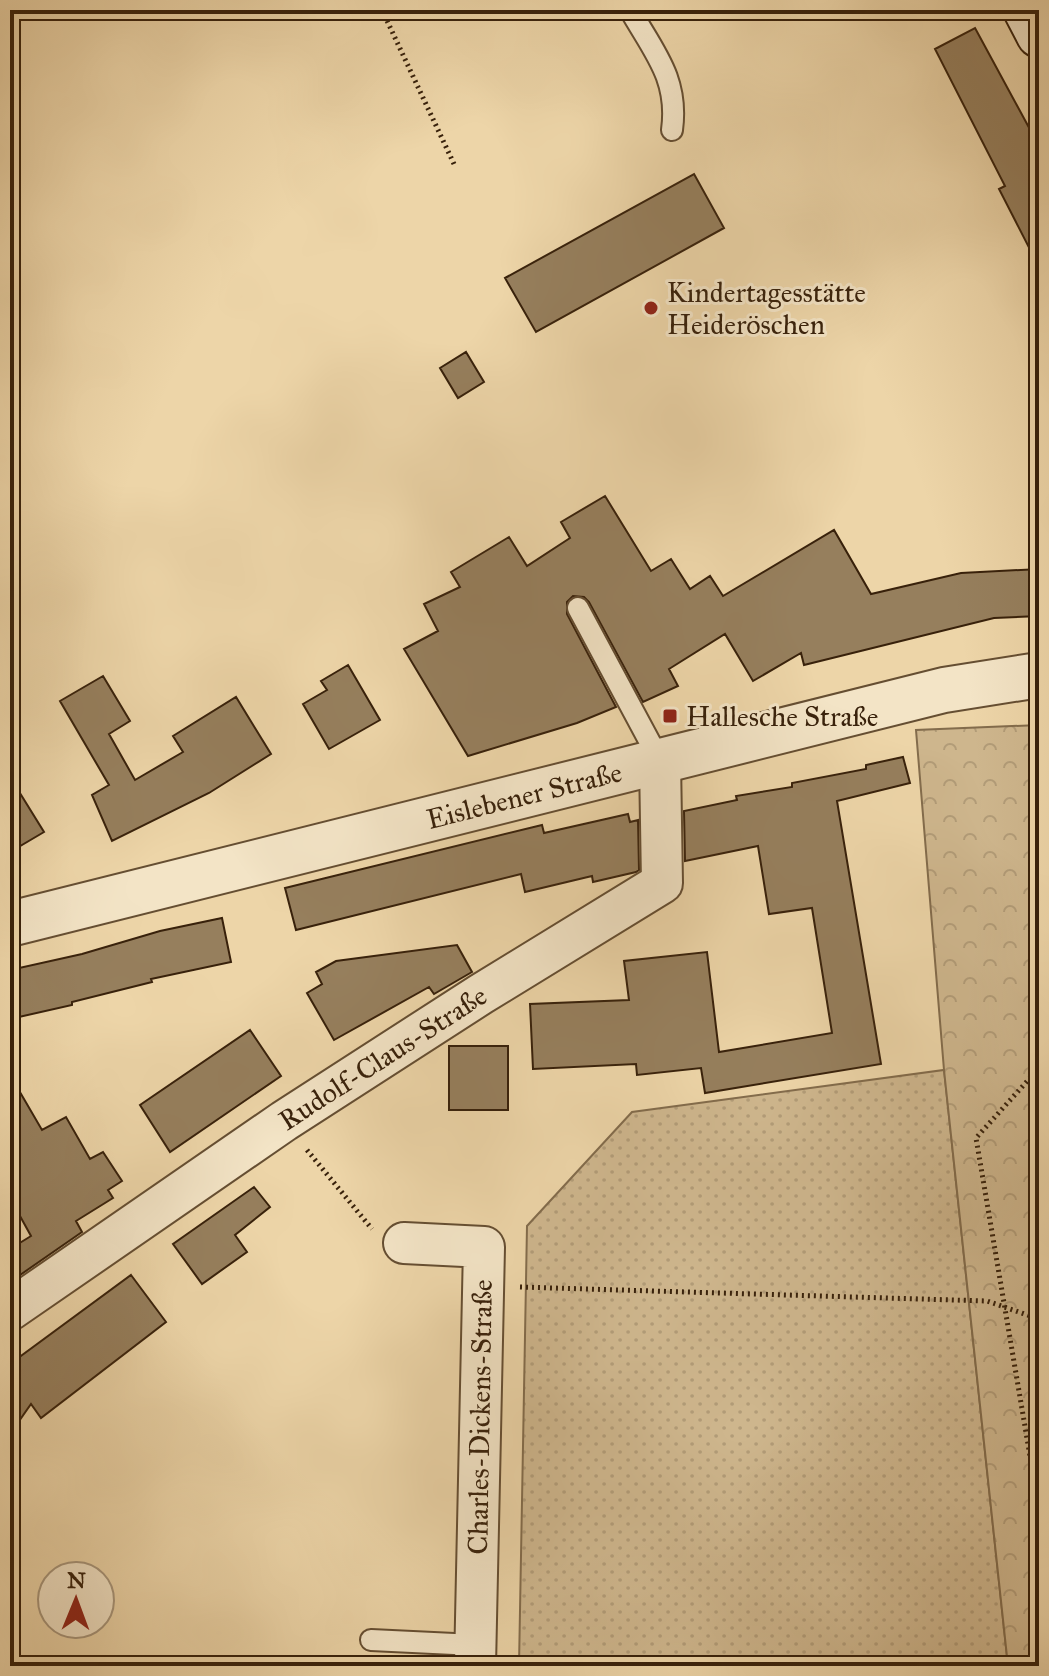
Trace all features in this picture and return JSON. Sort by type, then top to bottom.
[{"type":"street","points":[[1026,10],[1039,35]]},
{"type":"street","name":"Eislebener Straße","points":[[10,924],[944,690],[1039,675]]},
{"type":"street","name":"Rudolf-Claus-Straße","points":[[10,1310],[284,1121],[481,994],[662,883],[660,761]]},
{"type":"street","name":"Charles-Dickens-Straße","points":[[404,1243],[484,1247],[475,1656]]},
{"type":"lane","points":[[630,10],[669,77],[675,108],[672,130]]},
{"type":"lane","points":[[578,608],[660,761]]},
{"type":"lane","points":[[371,1640],[475,1656]]},
{"type":"path","points":[[382,10],[454,164]]},
{"type":"path","points":[[1039,1068],[976,1138],[1039,1509]]},
{"type":"path","points":[[284,1121],[381,1238],[404,1243]]},
{"type":"path","points":[[483,1286],[987,1301],[1039,1319]]},
{"type":"green space","points":[[1039,725],[1039,1666],[1008,1666],[944,1070],[916,730]]},
{"type":"green space","points":[[944,1070],[1008,1666],[519,1666],[527,1226],[632,1112]]},
{"type":"building","points":[[975,28],[1039,146],[1039,267],[999,189],[1005,186],[935,49]]},
{"type":"building","points":[[694,174],[724,228],[536,332],[505,278]]},
{"type":"building","points":[[466,352],[484,382],[458,398],[440,368]]},
{"type":"building","points":[[605,496],[651,571],[671,559],[690,589],[710,576],[723,596],[834,530],[871,594],[961,573],[1039,569],[1039,616],[994,618],[804,665],[801,653],[753,681],[725,634],[669,669],[678,686],[643,702],[589,602],[584,597],[573,596],[567,602],[567,614],[616,707],[577,723],[468,756],[404,649],[438,631],[424,604],[460,587],[451,572],[509,537],[527,566],[570,538],[561,522]]},
{"type":"building","points":[[348,665],[380,720],[329,749],[303,704],[327,690],[321,681]]},
{"type":"building","points":[[103,676],[130,721],[109,734],[135,780],[183,752],[173,736],[236,697],[271,754],[209,793],[112,841],[92,795],[109,785],[60,701]]},
{"type":"building","points":[[903,757],[910,783],[837,801],[881,1064],[705,1093],[701,1068],[637,1075],[636,1064],[533,1069],[530,1004],[629,1000],[624,961],[707,952],[719,1052],[832,1033],[812,908],[769,914],[758,846],[685,861],[684,811],[737,800],[736,796],[792,787],[792,783],[866,769],[866,765]]},
{"type":"building","points":[[10,777],[44,832],[10,852]]},
{"type":"building","points":[[628,814],[630,822],[638,820],[639,870],[636,872],[593,882],[592,876],[525,892],[521,874],[296,930],[285,888],[542,825],[544,833]]},
{"type":"building","points":[[222,918],[231,962],[151,979],[152,982],[72,1002],[72,1005],[10,1019],[10,970]]},
{"type":"building","points":[[457,945],[472,972],[434,994],[429,987],[334,1040],[307,993],[322,984],[316,972],[336,961]]},
{"type":"building","points":[[250,1030],[281,1076],[170,1152],[140,1105]]},
{"type":"building","points":[[449,1046],[508,1046],[508,1110],[449,1110]]},
{"type":"building","points":[[10,1075],[42,1130],[66,1117],[90,1159],[103,1152],[122,1181],[108,1190],[113,1198],[76,1221],[82,1232],[10,1282],[10,1249],[31,1236],[10,1198]]},
{"type":"building","points":[[254,1187],[270,1207],[235,1235],[247,1252],[202,1284],[173,1244]]},
{"type":"building","points":[[131,1275],[166,1322],[41,1418],[31,1404],[10,1434],[10,1364]]},
{"type":"place","name":"Kindertagesstätte Heideröschen","points":[[651,308]]},
{"type":"place","name":"Hallesche Straße","points":[[670,716]]}]
